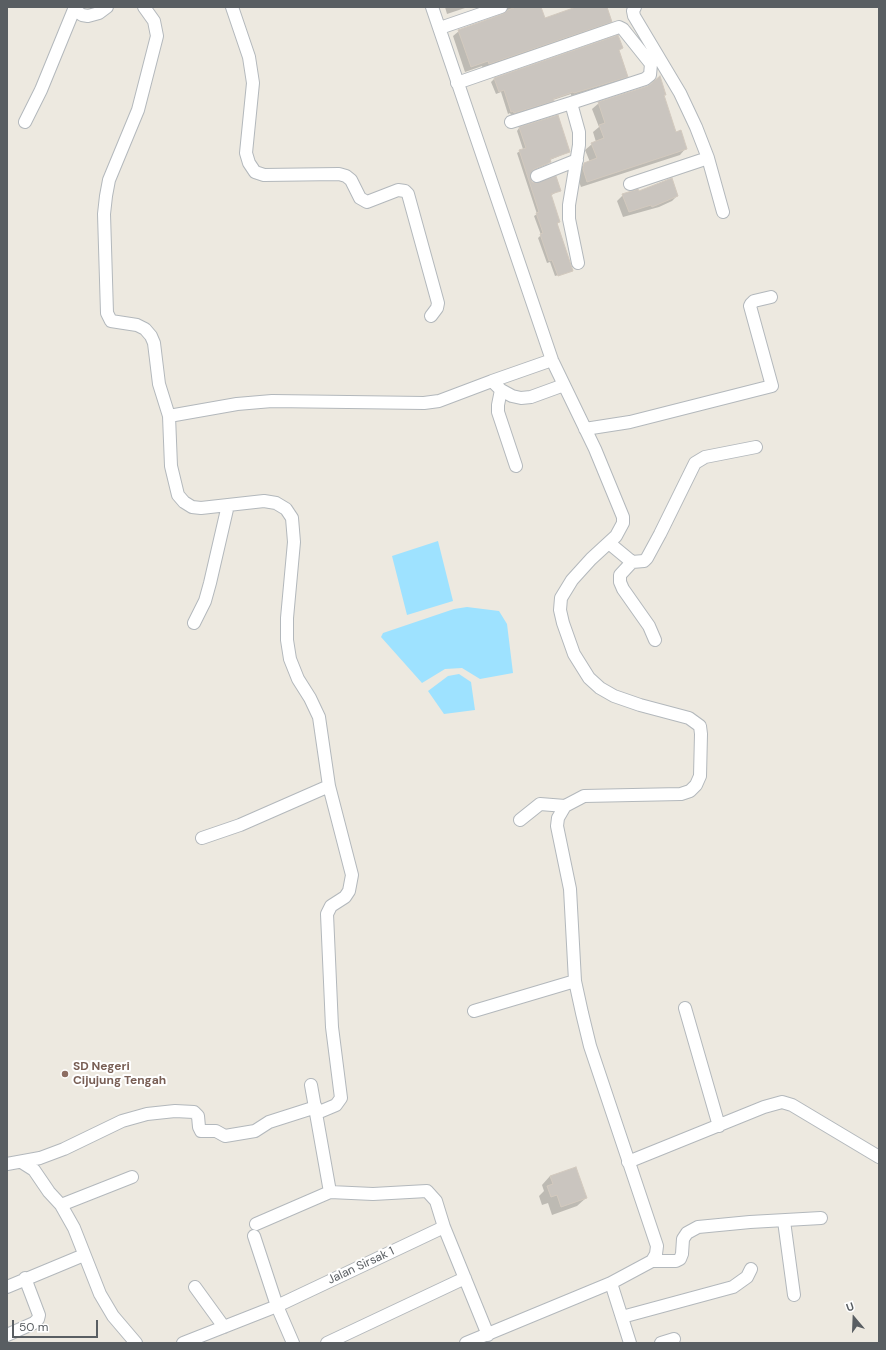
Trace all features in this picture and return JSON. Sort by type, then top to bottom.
[{"type":"street","points":[[25,122],[41,90],[75,8],[82,15],[88,16],[99,13],[107,7]]},
{"type":"street","points":[[7,1164],[23,1163],[64,1149],[122,1121],[147,1114],[174,1111],[194,1112],[198,1116],[199,1128],[201,1130],[216,1131],[225,1136],[254,1131],[269,1122],[336,1105],[341,1098],[332,1027],[327,914],[331,906],[345,897],[349,891],[352,875],[329,786],[319,717],[293,666],[287,640],[294,542],[292,518],[286,509],[276,503],[264,501],[201,508],[192,507],[178,495],[170,466],[169,416],[157,374],[154,343],[145,329],[137,325],[111,321],[107,314],[104,214],[106,196],[110,180],[138,110],[157,36],[154,21],[144,7]]},
{"type":"street","points":[[232,7],[249,57],[253,83],[246,153],[249,163],[255,172],[264,175],[339,174],[346,176],[351,180],[360,198],[367,202],[398,190],[405,191],[408,194],[438,303],[437,308],[431,316]]},
{"type":"street","points":[[432,7],[552,360],[585,429],[623,517],[620,530],[572,580],[561,598],[560,610],[563,623],[574,654],[588,678],[614,696],[695,721],[700,726],[700,776],[696,785],[690,791],[681,794],[584,796],[565,806],[558,818],[557,826],[570,889],[575,981],[590,1046],[656,1246],[656,1254],[652,1261]]},
{"type":"street","points":[[440,28],[501,7]]},
{"type":"street","points":[[635,7],[633,11],[634,16],[680,93],[708,158],[723,212]]},
{"type":"street","points":[[457,84],[616,27],[623,29],[651,64],[652,69],[650,75],[645,79],[511,122]]},
{"type":"street","points":[[571,104],[579,132],[578,160],[569,205],[569,219],[578,262]]},
{"type":"street","points":[[630,184],[708,158]]},
{"type":"street","points":[[537,176],[578,160]]},
{"type":"street","points":[[585,429],[637,420],[772,386],[750,306],[752,302],[771,297]]},
{"type":"street","points":[[169,416],[237,404],[272,401],[424,403],[439,401],[552,360]]},
{"type":"street","points":[[492,381],[501,390],[512,396],[521,398],[531,397],[564,385]]},
{"type":"street","points":[[501,390],[498,412],[516,466]]},
{"type":"street","points":[[609,543],[632,562],[638,563],[647,558],[695,463],[706,457],[756,446]]},
{"type":"street","points":[[194,623],[205,601],[228,505]]},
{"type":"street","points":[[632,562],[620,575],[620,582],[623,589],[648,626],[655,640]]},
{"type":"street","points":[[202,838],[240,825],[329,786]]},
{"type":"street","points":[[520,820],[540,804],[565,806]]},
{"type":"street","points":[[474,1011],[575,981]]},
{"type":"street","points":[[685,1008],[719,1126]]},
{"type":"street","points":[[311,1085],[317,1110],[330,1192]]},
{"type":"street","points":[[628,1162],[764,1107],[782,1102],[792,1105],[879,1157]]},
{"type":"street","points":[[23,1163],[34,1170],[49,1192],[61,1205],[74,1228],[100,1294],[113,1316],[136,1343]]},
{"type":"street","points":[[61,1205],[132,1177]]},
{"type":"street","points":[[293,1343],[277,1306],[255,1230],[330,1192],[373,1194],[427,1191],[436,1201],[444,1227],[488,1335]]},
{"type":"street","points":[[466,1343],[611,1283],[652,1261],[671,1262],[680,1259],[682,1254],[683,1239],[687,1233],[698,1227],[820,1218]]},
{"type":"street","points":[[784,1221],[794,1295]]},
{"type":"street","name":"Jalan Sirsak 1","points":[[183,1343],[277,1306],[444,1227]]},
{"type":"street","points":[[7,1286],[84,1255]]},
{"type":"street","points":[[622,1317],[733,1287],[747,1277],[751,1269]]},
{"type":"street","points":[[7,1335],[34,1323],[38,1319],[39,1315],[25,1278]]},
{"type":"street","points":[[326,1343],[465,1278]]},
{"type":"street","points":[[611,1283],[630,1343]]},
{"type":"street","points":[[195,1287],[224,1327]]},
{"type":"street","points":[[661,1343],[674,1339]]},
{"type":"water","points":[[438,541],[453,601],[407,615],[392,556]]},
{"type":"water","points":[[467,607],[499,611],[507,624],[513,673],[480,679],[462,668],[445,669],[422,683],[381,637],[383,633],[454,609]]},
{"type":"water","points":[[459,674],[471,682],[475,710],[444,714],[428,691],[448,676]]},
{"type":"building","points":[[516,7],[541,7],[545,18],[576,7],[607,7],[612,22],[489,64],[488,61],[471,67],[458,30],[503,14]]},
{"type":"building","points":[[618,35],[623,48],[619,50],[628,77],[574,93],[573,92],[553,99],[554,101],[514,113],[513,111],[511,112],[504,90],[499,92],[494,78]]},
{"type":"building","points":[[660,76],[666,95],[664,95],[676,132],[681,130],[687,149],[587,182],[583,169],[584,163],[597,158],[591,143],[604,138],[599,125],[605,123],[598,102],[648,86]]},
{"type":"building","points":[[558,115],[570,152],[550,159],[551,162],[534,169],[530,175],[532,182],[536,183],[556,176],[561,191],[551,194],[560,222],[557,223],[573,271],[558,276],[552,260],[549,261],[540,234],[543,233],[536,213],[539,212],[519,150],[526,148],[519,127]]},
{"type":"building","points":[[672,178],[678,196],[652,207],[651,205],[629,212],[622,194],[638,189],[639,191]]},
{"type":"building","points":[[576,1167],[587,1198],[561,1207],[557,1195],[551,1197],[547,1186],[553,1184],[550,1176]]},
{"type":"place","name":"SD Negeri Cijujung Tengah","points":[[65,1074]]}]
